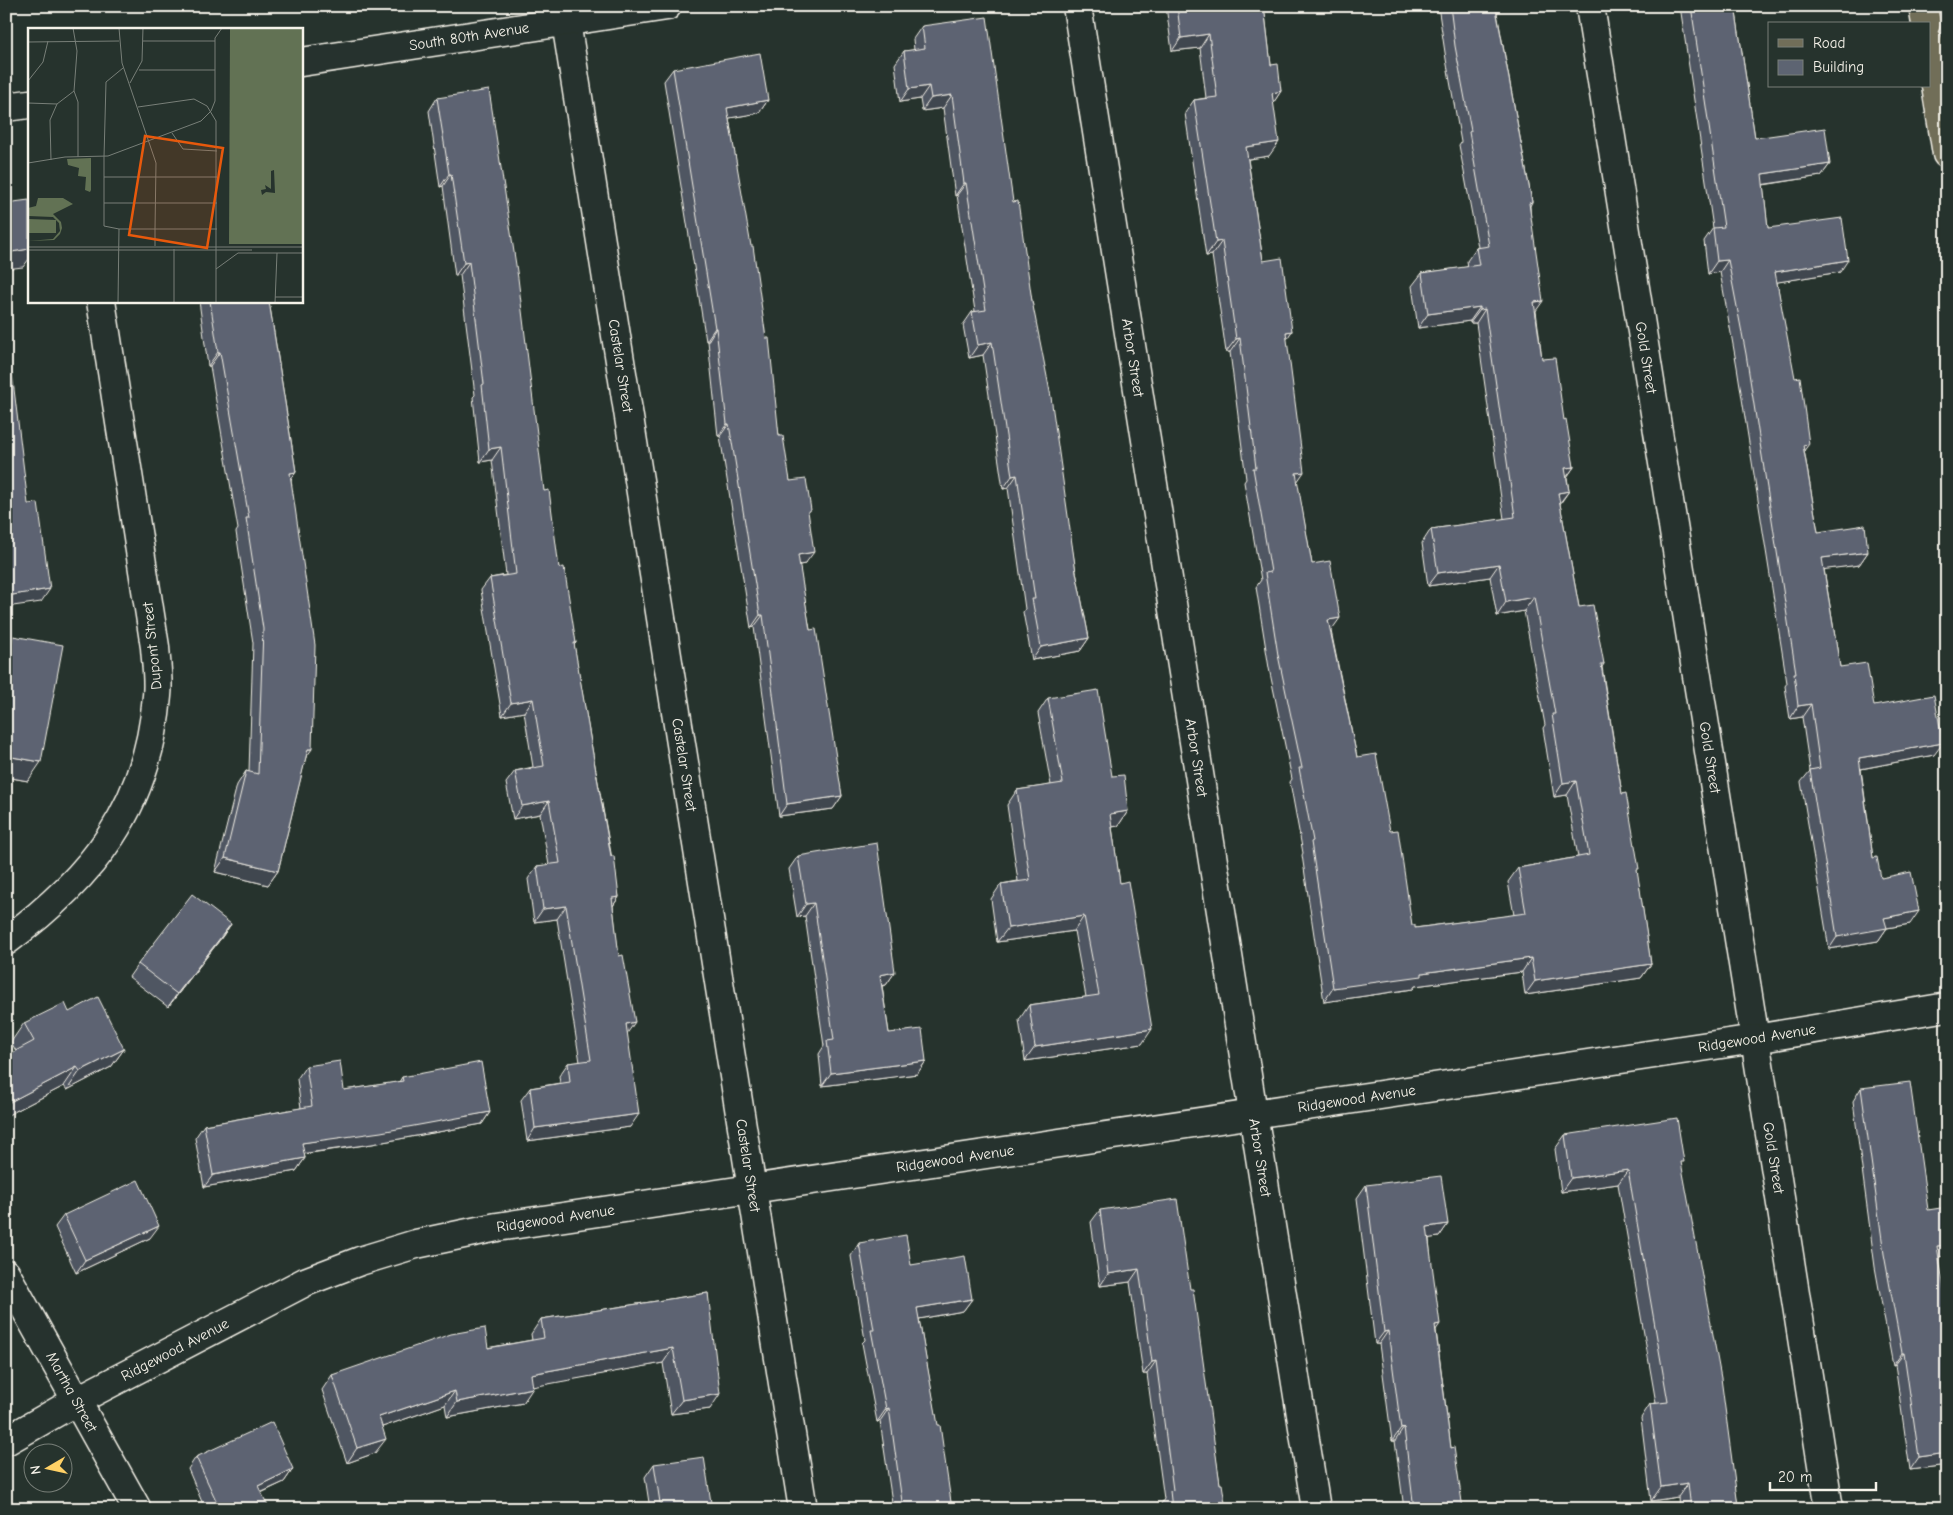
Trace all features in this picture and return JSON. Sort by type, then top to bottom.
[{"type":"main road","points":[[1923,6],[1926,22]]},
{"type":"main road","points":[[1930,49],[1947,154]]},
{"type":"street","name":"South 80th Avenue","points":[[302,62],[667,6]]},
{"type":"street","name":"Arbor Street","points":[[1077,6],[1316,1509]]},
{"type":"street","name":"Gold Street","points":[[1590,6],[1756,1038],[1829,1509]]},
{"type":"street","name":"Castelar Street","points":[[566,22],[803,1509]]},
{"type":"street","points":[[6,107],[28,104]]},
{"type":"street","name":"Dupont Street","points":[[6,941],[36,919],[75,885],[106,846],[140,780],[147,756],[157,695],[155,646],[101,302]]},
{"type":"street","name":"Ridgewood Avenue","points":[[6,1441],[76,1401],[305,1282],[360,1261],[416,1244],[497,1228],[1756,1038],[1947,1007]]},
{"type":"street","name":"Martha Street","points":[[6,1274],[137,1509]]},
{"type":"building","points":[[1177,6],[1264,6],[1271,65],[1278,64],[1281,91],[1272,93],[1279,142],[1246,147],[1263,261],[1282,258],[1292,331],[1286,332],[1304,472],[1296,473],[1312,564],[1330,561],[1340,618],[1328,620],[1357,757],[1376,754],[1390,831],[1398,830],[1412,925],[1415,925],[1415,928],[1526,913],[1518,868],[1589,855],[1576,781],[1563,783],[1552,714],[1555,714],[1534,597],[1506,602],[1499,564],[1438,573],[1431,529],[1515,517],[1485,309],[1480,310],[1480,307],[1428,314],[1422,273],[1479,265],[1476,248],[1489,246],[1450,6],[1500,6],[1501,8],[1496,9],[1532,202],[1529,203],[1543,301],[1534,302],[1542,359],[1555,358],[1564,420],[1566,419],[1574,467],[1565,468],[1569,491],[1558,493],[1579,607],[1593,605],[1604,664],[1601,664],[1622,794],[1626,793],[1639,869],[1637,869],[1651,964],[1535,981],[1531,958],[1333,988],[1311,842],[1313,841],[1299,768],[1302,768],[1278,655],[1265,573],[1271,572],[1253,468],[1256,468],[1240,338],[1236,339],[1222,241],[1216,242],[1194,100],[1217,97],[1209,34],[1181,38]]},
{"type":"building","points":[[1691,6],[1735,6],[1755,138],[1825,128],[1830,164],[1762,174],[1768,228],[1842,218],[1848,260],[1775,272],[1795,378],[1800,377],[1809,444],[1803,445],[1818,532],[1865,525],[1868,552],[1822,558],[1840,667],[1867,663],[1874,706],[1934,695],[1943,743],[1859,758],[1873,858],[1877,857],[1881,878],[1911,872],[1919,911],[1884,918],[1887,928],[1837,937],[1810,770],[1820,768],[1811,704],[1798,706],[1794,673],[1796,673],[1746,354],[1728,260],[1717,261],[1713,228],[1724,227]]},
{"type":"building","points":[[987,17],[1013,202],[1018,201],[1032,301],[1051,397],[1076,572],[1089,638],[1041,647],[1032,599],[1035,599],[1017,475],[1012,476],[992,342],[978,345],[972,312],[986,310],[966,183],[964,183],[952,95],[931,98],[929,86],[909,89],[904,51],[925,48],[922,26]]},
{"type":"building","points":[[760,53],[768,100],[727,108],[751,246],[753,246],[766,338],[769,338],[779,436],[783,436],[790,481],[806,479],[811,510],[808,511],[814,552],[798,555],[810,630],[816,629],[842,796],[787,804],[763,615],[760,615],[729,424],[727,424],[716,328],[673,69]]},
{"type":"building","points":[[489,90],[518,278],[544,491],[549,490],[559,568],[564,567],[576,643],[574,643],[594,760],[611,856],[614,856],[619,897],[612,898],[619,956],[623,955],[635,1022],[626,1024],[639,1114],[535,1128],[530,1088],[570,1082],[568,1063],[591,1060],[566,906],[543,909],[537,866],[560,863],[549,801],[522,806],[515,771],[544,766],[533,699],[511,703],[490,578],[516,574],[501,447],[489,449],[482,385],[484,384],[469,262],[464,263],[451,174],[449,174],[437,98]]},
{"type":"building","points":[[28,200],[28,249],[6,253],[6,203]]},
{"type":"building","points":[[210,302],[269,302],[296,472],[290,473],[315,645],[312,749],[308,749],[278,871],[225,858],[246,771],[258,774],[263,629],[246,518],[249,518],[220,352],[218,352]]},
{"type":"building","points":[[12,373],[28,504],[38,503],[50,589],[6,596],[6,374]]},
{"type":"building","points":[[13,636],[63,645],[41,762],[6,756],[6,672]]},
{"type":"building","points":[[1098,690],[1112,776],[1124,775],[1128,811],[1110,814],[1120,883],[1128,881],[1152,1029],[1035,1047],[1029,1005],[1099,995],[1084,916],[1008,928],[1001,884],[1030,880],[1017,790],[1063,783],[1048,698]]},
{"type":"building","points":[[877,843],[895,972],[880,975],[889,1033],[922,1029],[926,1061],[831,1073],[827,1041],[834,1040],[814,903],[806,904],[798,856]]},
{"type":"building","points":[[192,894],[231,924],[177,994],[138,964]]},
{"type":"building","points":[[98,997],[124,1049],[80,1071],[77,1067],[8,1103],[6,1099],[6,1056],[34,1041],[24,1023],[65,1003],[69,1012]]},
{"type":"building","points":[[340,1061],[344,1090],[403,1081],[402,1077],[481,1062],[490,1112],[381,1132],[302,1143],[305,1158],[213,1175],[204,1125],[312,1106],[306,1066]]},
{"type":"building","points":[[1910,1082],[1928,1210],[1947,1207],[1947,1245],[1937,1246],[1947,1307],[1947,1453],[1919,1457],[1904,1353],[1902,1353],[1884,1254],[1861,1088]]},
{"type":"building","points":[[1677,1118],[1684,1162],[1681,1162],[1721,1378],[1738,1506],[1741,1505],[1742,1509],[1691,1509],[1688,1483],[1661,1487],[1650,1404],[1668,1402],[1628,1170],[1571,1178],[1565,1135]]},
{"type":"building","points":[[1441,1176],[1448,1224],[1427,1227],[1440,1324],[1435,1325],[1451,1448],[1454,1447],[1463,1509],[1414,1509],[1404,1428],[1401,1429],[1388,1331],[1384,1332],[1366,1185]]},
{"type":"building","points":[[138,1180],[159,1226],[85,1260],[64,1215]]},
{"type":"building","points":[[1177,1199],[1190,1289],[1193,1289],[1220,1484],[1222,1484],[1226,1509],[1172,1509],[1170,1491],[1173,1490],[1156,1361],[1152,1362],[1139,1269],[1108,1274],[1100,1210]]},
{"type":"building","points":[[906,1235],[911,1265],[965,1256],[972,1299],[917,1308],[938,1425],[940,1425],[952,1509],[903,1509],[889,1408],[886,1409],[871,1330],[874,1330],[859,1243]]},
{"type":"building","points":[[708,1293],[720,1394],[682,1400],[673,1348],[531,1374],[533,1388],[457,1402],[455,1391],[379,1417],[386,1439],[357,1448],[332,1375],[451,1334],[485,1328],[488,1348],[544,1338],[541,1319]]},
{"type":"building","points":[[272,1422],[293,1469],[258,1486],[268,1506],[262,1509],[220,1509],[196,1457]]},
{"type":"building","points":[[704,1457],[712,1509],[661,1509],[654,1464]]}]
